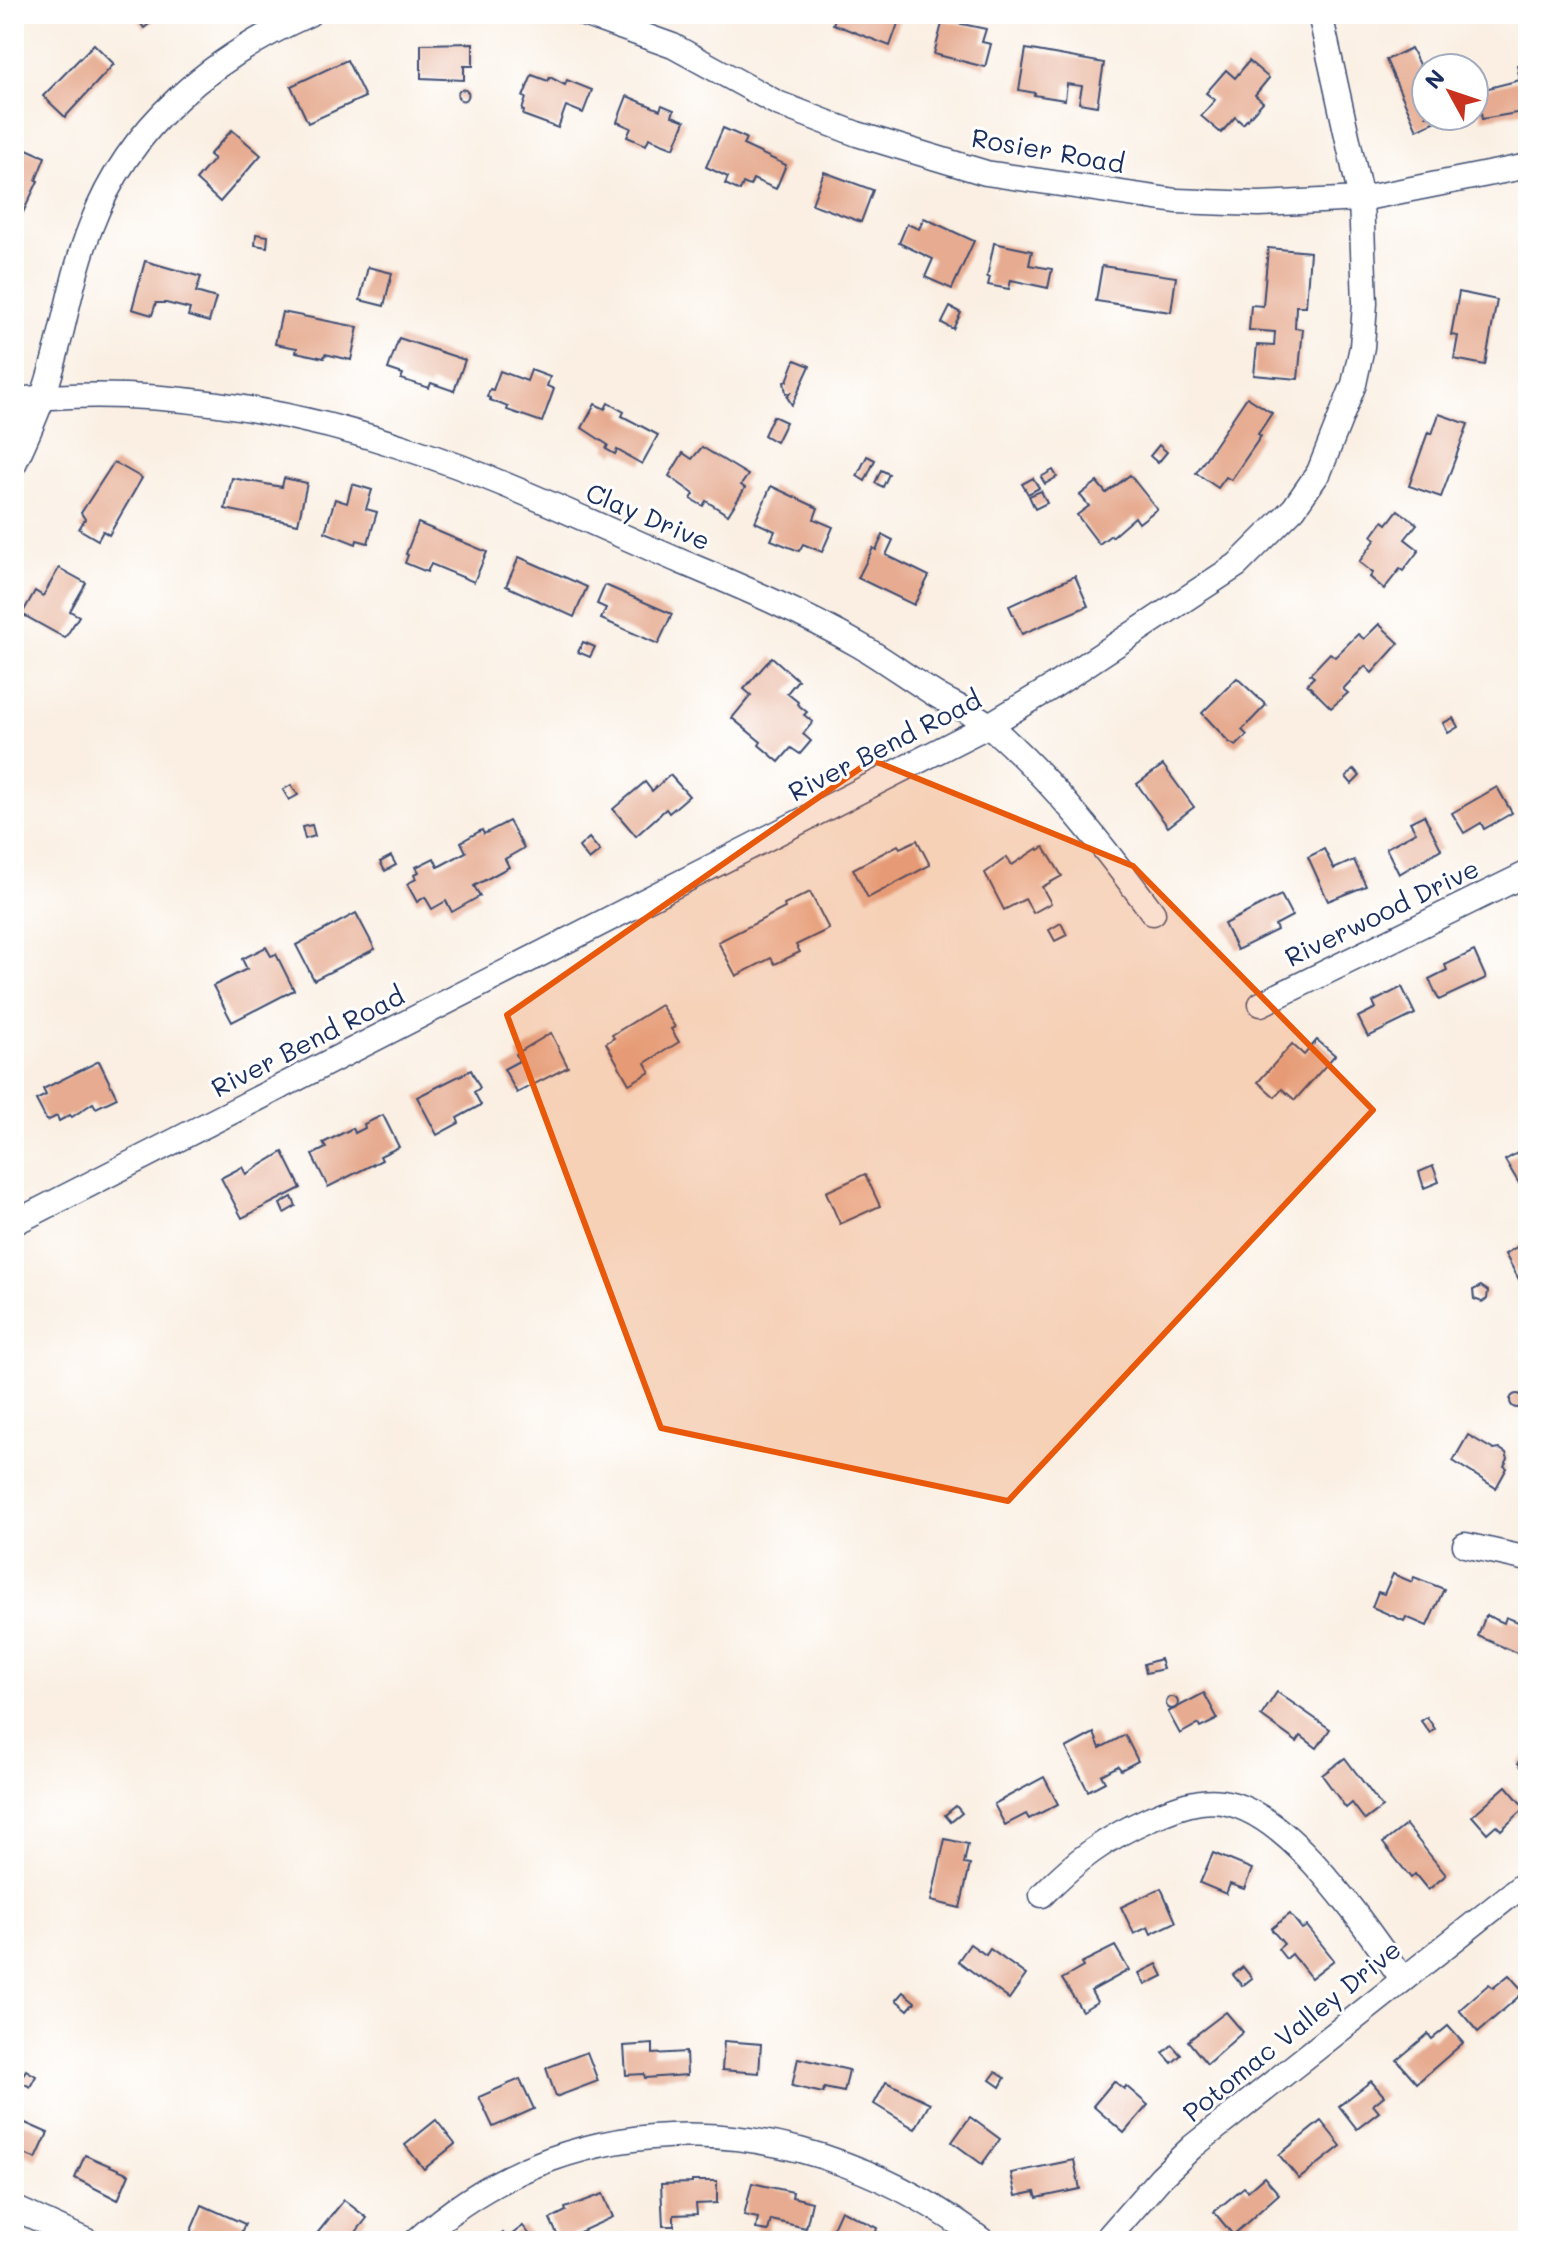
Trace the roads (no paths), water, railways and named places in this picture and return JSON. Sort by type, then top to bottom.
[{"type":"street","points":[[14,464],[43,396],[72,282],[91,225],[123,161],[164,110],[227,57],[309,14]]},
{"type":"street","name":"Rosier Road","points":[[584,14],[673,46],[777,103],[857,134],[986,173],[1176,201],[1259,204],[1361,199],[1528,166]]},
{"type":"street","name":"River Bend Road","points":[[14,1223],[989,725],[1062,681],[1237,565],[1294,508],[1319,472],[1354,384],[1362,347],[1365,303],[1361,199],[1320,14]]},
{"type":"street","name":"Clay Drive","points":[[14,400],[43,396],[153,398],[295,417],[411,449],[513,489],[791,610],[859,645],[989,725],[1055,789],[1094,833],[1153,913]]},
{"type":"street","name":"Riverwood Drive","points":[[1261,1004],[1528,873]]},
{"type":"street","points":[[1465,1545],[1528,1559]]},
{"type":"street","points":[[1042,1895],[1069,1867],[1098,1845],[1132,1827],[1173,1809],[1200,1802],[1221,1802],[1243,1808],[1265,1820],[1311,1861],[1352,1909],[1402,1978]]},
{"type":"street","name":"Potomac Valley Drive","points":[[1105,2241],[1192,2147],[1528,1881]]},
{"type":"street","points":[[416,2241],[478,2193],[517,2172],[559,2156],[612,2142],[696,2135],[737,2138],[789,2148],[876,2175],[927,2201],[983,2241]]},
{"type":"street","points":[[14,2208],[87,2241]]}]
